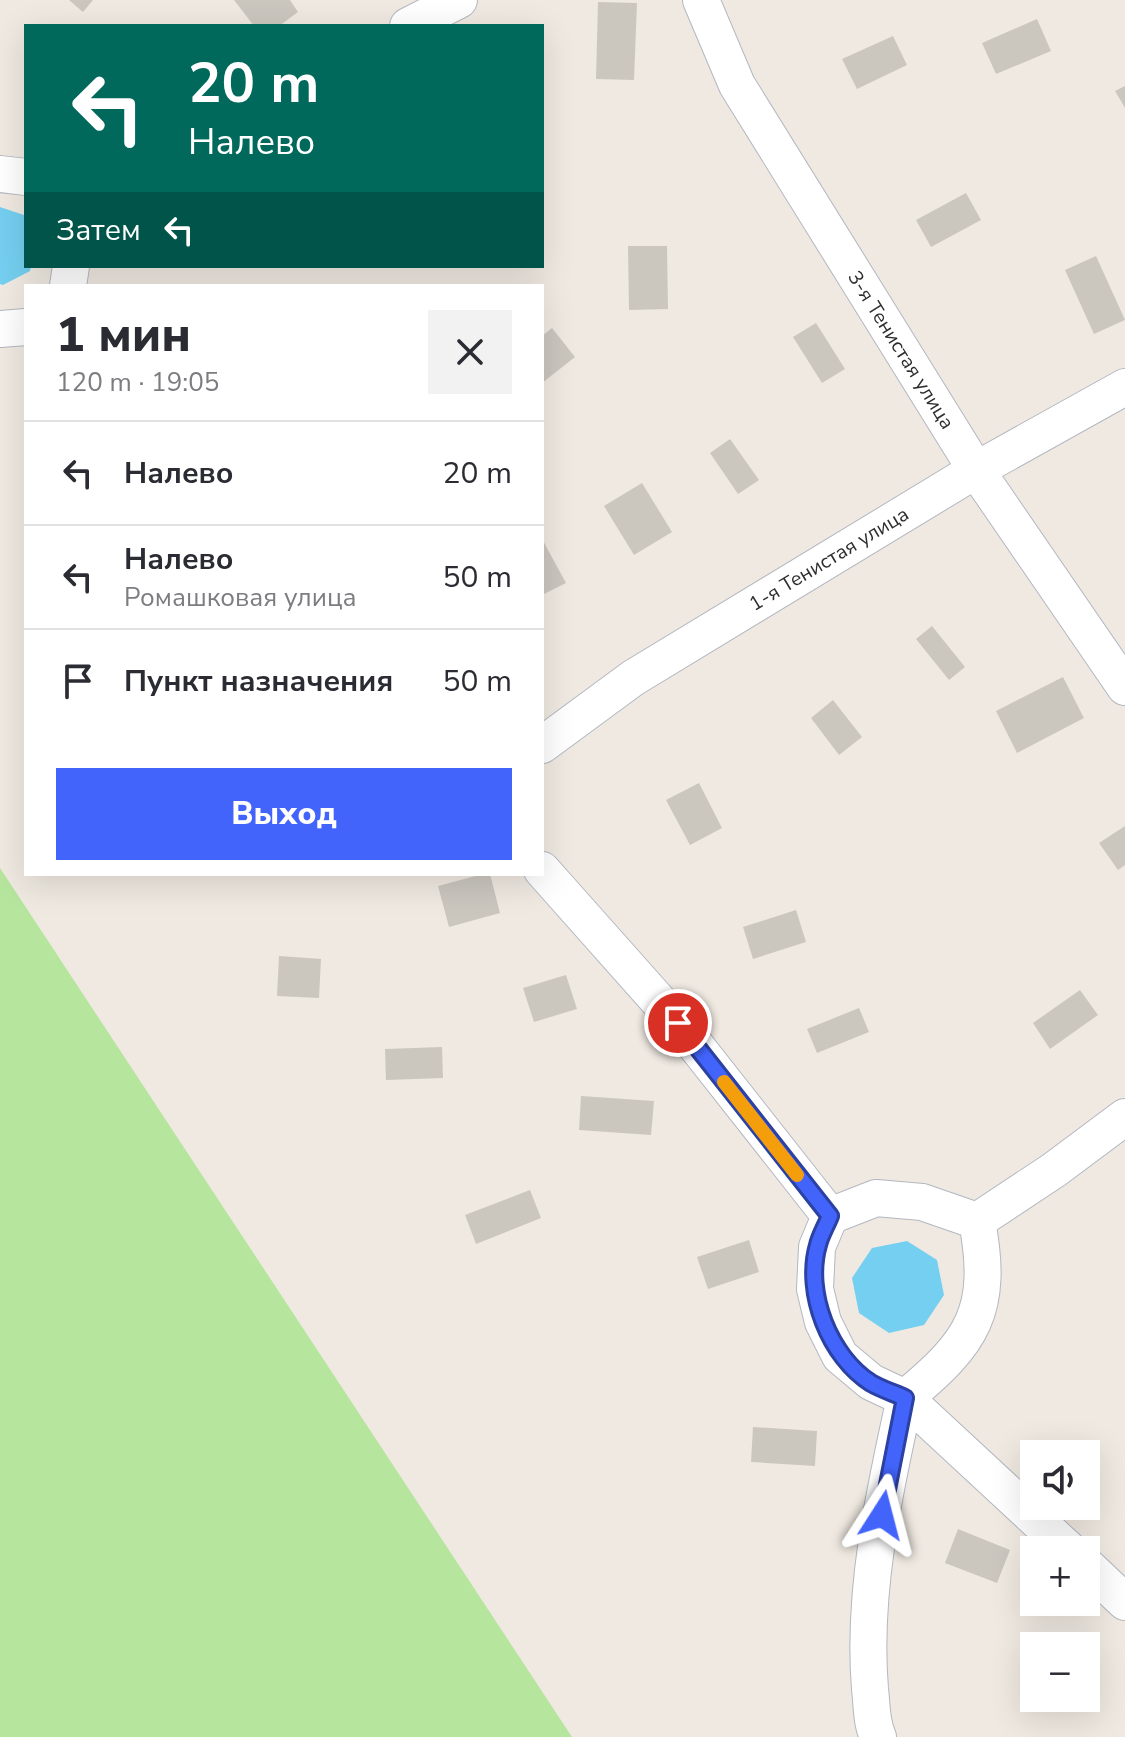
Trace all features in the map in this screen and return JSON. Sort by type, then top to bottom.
[{"type":"street","points":[[412,24],[459,0]]},
{"type":"street","name":"3-я Тенистая улица","points":[[701,0],[737,85],[976,470],[1125,687]]},
{"type":"street","points":[[0,174],[24,177]]},
{"type":"street","points":[[0,329],[24,327]]},
{"type":"street","name":"1-я Тенистая улица","points":[[544,744],[633,678],[976,470],[1125,387]]},
{"type":"street","points":[[544,872],[678,1023],[830,1216]]},
{"type":"street","points":[[977,1221],[1124,1124]]},
{"type":"street","points":[[977,1221],[922,1202],[876,1198],[830,1216],[817,1247],[815,1289],[823,1322],[840,1356],[871,1382],[905,1398],[1054,1536]]},
{"type":"street","points":[[878,1737],[873,1727],[869,1673],[871,1596],[886,1487],[905,1398],[941,1369],[967,1335],[981,1303],[985,1260],[977,1221]]},
{"type":"street","points":[[1100,1578],[1125,1602]]},
{"type":"green space","points":[[0,868],[572,1737],[0,1737]]},
{"type":"water","points":[[0,207],[24,215],[24,268],[31,268],[0,284]]},
{"type":"water","points":[[907,1241],[937,1260],[944,1295],[924,1325],[889,1333],[859,1313],[852,1278],[872,1248]]},
{"type":"building","points":[[69,0],[93,0],[83,12]]},
{"type":"building","points":[[234,0],[290,0],[298,12],[282,24],[252,24]]},
{"type":"building","points":[[598,2],[637,3],[634,80],[596,79]]},
{"type":"building","points":[[1037,19],[1051,51],[996,74],[982,43]]},
{"type":"building","points":[[893,36],[907,65],[857,89],[842,59]]},
{"type":"building","points":[[1125,86],[1125,108],[1115,91]]},
{"type":"building","points":[[966,193],[981,220],[931,247],[916,220]]},
{"type":"building","points":[[628,246],[667,246],[668,309],[629,310]]},
{"type":"building","points":[[1096,256],[1125,320],[1094,334],[1065,270]]},
{"type":"building","points":[[816,323],[845,369],[822,383],[793,337]]},
{"type":"building","points":[[552,328],[575,357],[544,381],[544,334]]},
{"type":"building","points":[[730,439],[759,480],[738,494],[710,453]]},
{"type":"building","points":[[642,483],[672,532],[634,555],[604,506]]},
{"type":"building","points":[[544,543],[566,583],[544,594]]},
{"type":"building","points":[[932,626],[965,667],[949,680],[916,639]]},
{"type":"building","points":[[1063,677],[1084,718],[1017,753],[996,711]]},
{"type":"building","points":[[833,700],[862,737],[839,755],[811,718]]},
{"type":"building","points":[[699,783],[722,828],[690,845],[666,800]]},
{"type":"building","points":[[1125,826],[1125,865],[1118,870],[1099,843]]},
{"type":"building","points":[[476,876],[491,876],[500,913],[449,927],[438,886]]},
{"type":"building","points":[[796,910],[806,942],[753,959],[743,927]]},
{"type":"building","points":[[279,956],[321,959],[319,998],[277,996]]},
{"type":"building","points":[[566,975],[577,1009],[534,1022],[523,988]]},
{"type":"building","points":[[1080,990],[1098,1015],[1050,1049],[1033,1023]]},
{"type":"building","points":[[859,1008],[869,1032],[817,1053],[807,1029]]},
{"type":"building","points":[[442,1047],[443,1078],[386,1080],[385,1049]]},
{"type":"building","points":[[581,1096],[654,1101],[651,1135],[579,1130]]},
{"type":"building","points":[[530,1190],[541,1218],[476,1244],[465,1215]]},
{"type":"building","points":[[749,1240],[759,1272],[708,1289],[697,1257]]},
{"type":"building","points":[[753,1427],[817,1431],[815,1466],[751,1462]]},
{"type":"building","points":[[958,1529],[1010,1550],[997,1583],[945,1563]]},
{"type":"slow traffic","points":[[724,1082],[797,1175]]},
{"type":"route","points":[[678,1023],[830,1216],[817,1247],[815,1289],[823,1322],[840,1356],[871,1382],[905,1398],[882,1515]]}]
